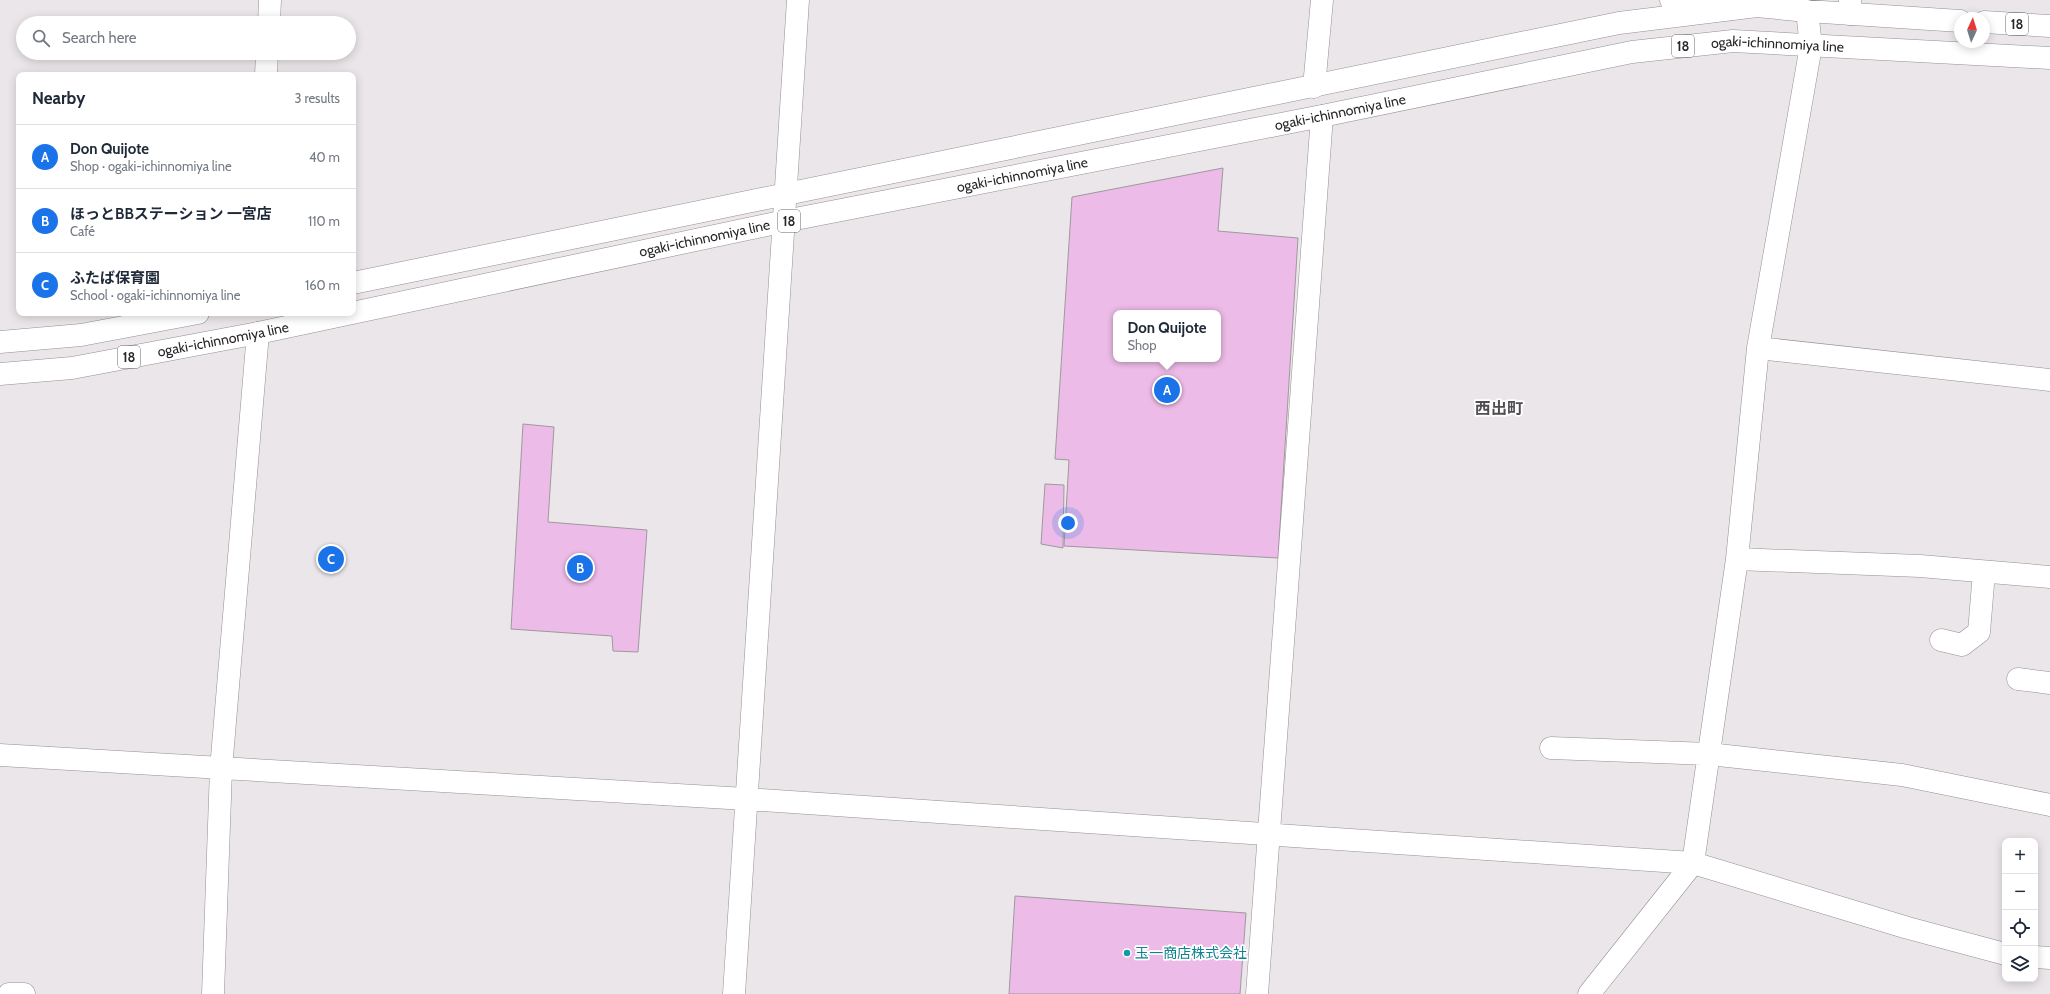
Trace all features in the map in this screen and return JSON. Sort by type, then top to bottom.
[{"type":"street","points":[[269,16],[270,0]]},
{"type":"street","points":[[734,994],[785,221],[785,195],[798,0]]},
{"type":"street","points":[[1314,87],[1322,0]]},
{"type":"street","points":[[1671,0],[1721,10]]},
{"type":"street","name":"ogaki-ichinnomiya line","points":[[356,281],[1314,87],[1619,23],[1757,6],[1807,11],[1850,7],[1954,20]]},
{"type":"street","points":[[1589,994],[1693,862],[1737,559],[1758,348],[1811,46],[1807,11]]},
{"type":"street","name":"18","points":[[1990,22],[2050,26]]},
{"type":"street","name":"ogaki-ichinnomiya line","points":[[356,312],[785,221],[1322,116],[1632,52],[1733,41],[2050,58]]},
{"type":"street","points":[[266,72],[267,60]]},
{"type":"street","points":[[1257,994],[1322,116]]},
{"type":"street","name":"18","points":[[0,342],[81,334],[181,316]]},
{"type":"street","name":"ogaki-ichinnomiya line","points":[[0,374],[72,368],[258,333],[338,316]]},
{"type":"street","points":[[213,994],[222,769],[258,333]]},
{"type":"street","points":[[1758,348],[2050,380]]},
{"type":"street","points":[[1737,559],[1920,566],[2050,577]]},
{"type":"street","points":[[1941,640],[1962,645],[1980,632],[1984,572]]},
{"type":"street","points":[[2018,679],[2050,684]]},
{"type":"street","points":[[1551,748],[1709,754],[1902,775],[2050,805]]},
{"type":"street","points":[[0,755],[746,799],[1693,862],[1916,930],[2002,953]]},
{"type":"street","points":[[2038,957],[2050,958]]},
{"type":"street","points":[[9,994],[24,994]]},
{"type":"building","points":[[1223,168],[1218,231],[1298,238],[1278,558],[1064,546],[1069,460],[1055,459],[1072,197]]},
{"type":"building","points":[[523,424],[554,427],[548,522],[647,530],[638,652],[613,651],[612,636],[511,629]]},
{"type":"building","points":[[1045,484],[1064,485],[1063,548],[1041,544]]},
{"type":"building","name":"玉一商店株式会社","points":[[1015,896],[1246,913],[1240,994],[1009,994]]},
{"type":"place","name":"Don Quijote","points":[[1167,390]]},
{"type":"place","name":"ふたば保育園","points":[[331,559]]},
{"type":"place","name":"ほっとBBステーション 一宮店","points":[[580,568]]},
{"type":"place","name":"玉一商店株式会社","points":[[1127,953]]},
{"type":"district","name":"西出町","points":[[1499,408]]}]
